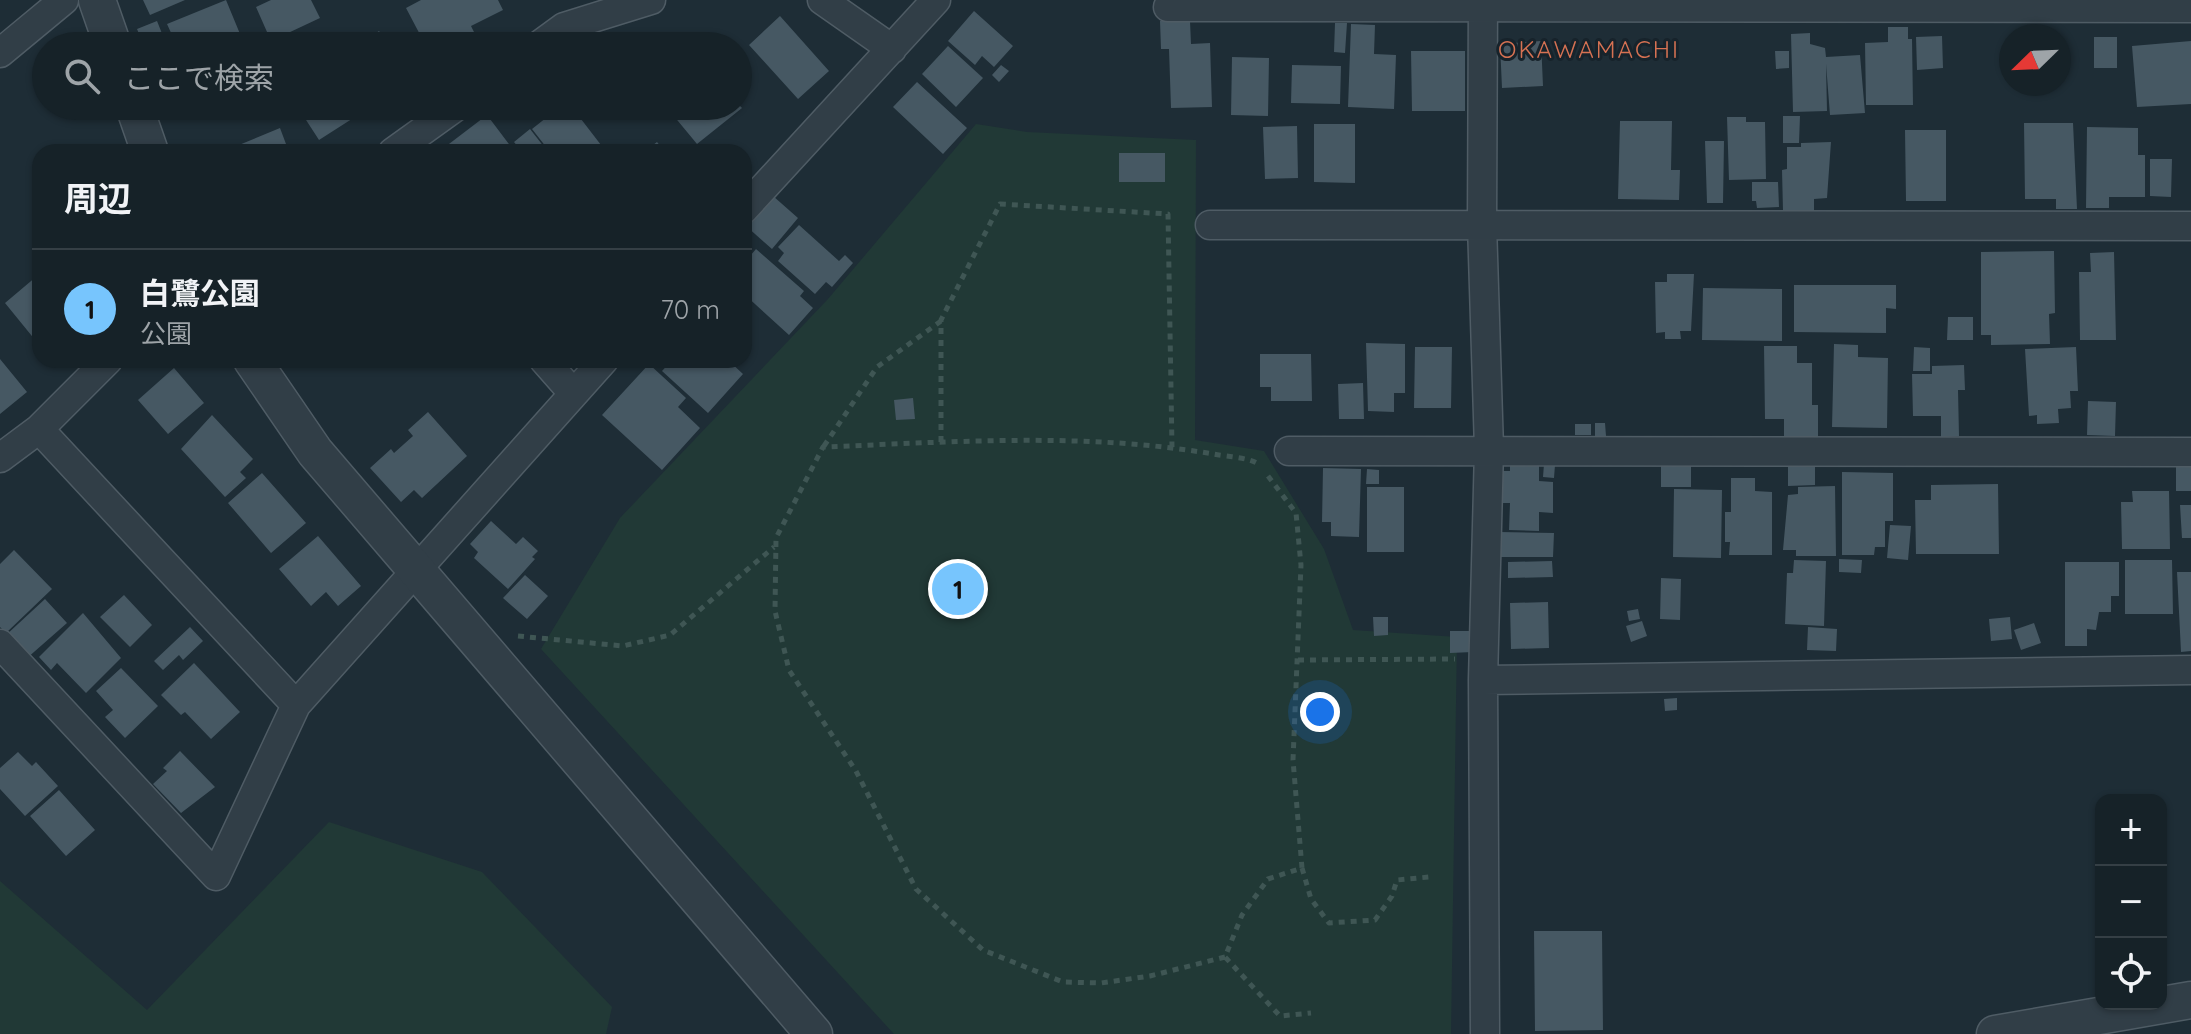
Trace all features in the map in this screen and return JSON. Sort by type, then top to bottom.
[{"type":"street","points":[[0,53],[64,0]]},
{"type":"street","points":[[97,0],[108,32]]},
{"type":"street","points":[[557,32],[564,27],[651,0]]},
{"type":"street","points":[[822,0],[859,12],[892,49]]},
{"type":"street","points":[[752,200],[936,0]]},
{"type":"street","points":[[1483,4],[1482,224],[1489,449],[1484,670],[1485,1034]]},
{"type":"street","points":[[1168,7],[1483,4],[2191,8]]},
{"type":"street","points":[[139,120],[147,144]]},
{"type":"street","points":[[407,144],[439,120]]},
{"type":"street","points":[[1210,225],[2191,226]]},
{"type":"street","points":[[0,458],[39,429],[100,368]]},
{"type":"street","points":[[257,368],[315,452],[814,1034]]},
{"type":"street","points":[[551,368],[573,393]]},
{"type":"street","points":[[0,644],[216,876],[296,705],[596,368]]},
{"type":"street","points":[[39,429],[296,705]]},
{"type":"street","points":[[1289,451],[2191,452]]},
{"type":"street","points":[[1484,670],[2191,670]]},
{"type":"street","points":[[1995,1034],[2191,1000]]},
{"type":"path","points":[[1172,447],[1168,214],[1000,204],[941,320],[877,367],[823,447],[776,538],[775,611],[789,670],[856,771],[916,889],[983,950],[1063,982],[1101,983],[1150,976],[1225,957]]},
{"type":"path","points":[[941,320],[941,442]]},
{"type":"path","points":[[823,447],[941,442],[1172,447],[1258,462],[1296,513],[1301,565],[1293,760],[1302,868],[1311,899],[1329,923],[1375,920],[1392,896],[1397,880],[1429,877]]},
{"type":"path","points":[[469,632],[623,646],[670,635],[775,547]]},
{"type":"path","points":[[1298,660],[1484,670]]},
{"type":"path","points":[[1225,957],[1242,915],[1268,879],[1302,868]]},
{"type":"path","points":[[1225,957],[1280,1016],[1311,1013]]},
{"type":"green space","points":[[976,124],[1027,132],[1196,140],[1195,440],[1264,451],[1324,549],[1353,630],[1457,637],[1451,1034],[894,1034],[541,649],[620,518],[828,299]]},
{"type":"green space","points":[[329,822],[482,872],[612,1007],[606,1034],[0,1034],[0,881],[147,1010]]},
{"type":"building","points":[[143,0],[185,0],[150,15]]},
{"type":"building","points":[[226,0],[239,32],[171,32],[167,24]]},
{"type":"building","points":[[271,0],[311,0],[320,18],[290,32],[267,32],[256,7]]},
{"type":"building","points":[[421,0],[498,0],[503,10],[471,26],[474,32],[419,32],[406,8]]},
{"type":"building","points":[[974,11],[1013,46],[994,67],[982,56],[975,65],[948,41]]},
{"type":"building","points":[[780,16],[829,71],[798,99],[752,48],[752,42]]},
{"type":"building","points":[[157,21],[161,32],[138,32],[137,29]]},
{"type":"building","points":[[1160,21],[1190,21],[1191,44],[1210,43],[1212,107],[1171,108],[1169,49],[1161,49]]},
{"type":"building","points":[[1335,23],[1347,23],[1345,53],[1334,52]]},
{"type":"building","points":[[1351,24],[1375,25],[1374,54],[1396,55],[1394,109],[1348,107]]},
{"type":"building","points":[[1888,27],[1908,27],[1908,39],[1912,39],[1913,105],[1866,105],[1865,43],[1888,42]]},
{"type":"building","points":[[1810,33],[1810,44],[1825,48],[1826,57],[1860,55],[1865,113],[1830,115],[1826,64],[1827,111],[1793,112],[1791,34]]},
{"type":"building","points":[[1942,36],[1943,68],[1917,70],[1916,37]]},
{"type":"building","points":[[2094,37],[2117,37],[2117,68],[2094,68]]},
{"type":"building","points":[[1541,41],[1543,86],[1502,88],[1500,44]]},
{"type":"building","points":[[2191,41],[2191,104],[2137,107],[2132,46]]},
{"type":"building","points":[[948,46],[983,78],[956,107],[922,74]]},
{"type":"building","points":[[1411,51],[1465,51],[1465,111],[1412,111]]},
{"type":"building","points":[[1775,51],[1789,51],[1789,68],[1776,69]]},
{"type":"building","points":[[1232,57],[1269,58],[1268,116],[1231,115]]},
{"type":"building","points":[[1001,65],[1009,71],[999,82],[992,75]]},
{"type":"building","points":[[1292,65],[1341,66],[1340,104],[1291,103]]},
{"type":"building","points":[[917,82],[967,128],[943,154],[893,107]]},
{"type":"building","points":[[1783,116],[1800,116],[1799,143],[1783,143]]},
{"type":"building","points":[[1727,117],[1746,117],[1746,122],[1765,122],[1766,179],[1729,180]]},
{"type":"building","points":[[306,120],[350,120],[319,140]]},
{"type":"building","points":[[480,120],[491,120],[509,144],[449,144]]},
{"type":"building","points":[[543,120],[582,120],[600,144],[544,144],[532,129]]},
{"type":"building","points":[[677,120],[727,120],[697,144]]},
{"type":"building","points":[[1620,121],[1672,121],[1671,170],[1680,170],[1679,200],[1618,199]]},
{"type":"building","points":[[2024,123],[2073,123],[2077,209],[2056,209],[2056,199],[2025,199]]},
{"type":"building","points":[[1314,124],[1355,124],[1355,183],[1314,182]]},
{"type":"building","points":[[1297,126],[1298,178],[1265,179],[1263,127]]},
{"type":"building","points":[[2087,127],[2138,128],[2138,155],[2145,155],[2145,197],[2109,197],[2109,208],[2086,208]]},
{"type":"building","points":[[280,128],[286,144],[241,144]]},
{"type":"building","points":[[530,129],[542,144],[516,144],[514,142]]},
{"type":"building","points":[[1905,130],[1946,130],[1946,201],[1906,201]]},
{"type":"building","points":[[1705,141],[1724,141],[1723,203],[1707,203]]},
{"type":"building","points":[[1831,142],[1827,198],[1814,199],[1814,211],[1783,211],[1782,170],[1787,169],[1787,147]]},
{"type":"building","points":[[1119,153],[1165,153],[1165,182],[1119,182]]},
{"type":"building","points":[[2150,159],[2172,159],[2171,197],[2150,196]]},
{"type":"building","points":[[1752,182],[1778,182],[1779,207],[1757,208],[1756,201],[1752,201]]},
{"type":"building","points":[[773,196],[798,218],[772,249],[752,231],[752,219]]},
{"type":"building","points":[[799,225],[839,261],[845,255],[853,263],[832,287],[826,282],[815,294],[778,261],[784,253],[778,247]]},
{"type":"building","points":[[756,249],[804,291],[800,296],[813,308],[789,335],[752,301],[752,254]]},
{"type":"building","points":[[2054,251],[2055,313],[2049,314],[2050,344],[1991,345],[1991,335],[1981,335],[1981,252]]},
{"type":"building","points":[[2114,252],[2116,340],[2080,340],[2079,272],[2091,272],[2090,253]]},
{"type":"building","points":[[1667,274],[1694,274],[1691,331],[1680,331],[1681,339],[1665,339],[1665,332],[1656,333],[1655,282],[1667,282]]},
{"type":"building","points":[[32,280],[32,336],[5,303]]},
{"type":"building","points":[[1794,285],[1896,285],[1896,309],[1886,308],[1886,333],[1794,332]]},
{"type":"building","points":[[1703,288],[1782,289],[1782,341],[1702,340]]},
{"type":"building","points":[[1948,317],[1973,317],[1973,340],[1947,340]]},
{"type":"building","points":[[1366,343],[1405,344],[1405,393],[1394,393],[1394,412],[1368,411]]},
{"type":"building","points":[[1834,344],[1858,345],[1858,357],[1888,358],[1887,428],[1832,427]]},
{"type":"building","points":[[1764,346],[1797,346],[1797,363],[1812,363],[1812,405],[1818,405],[1818,442],[1784,442],[1784,419],[1765,419]]},
{"type":"building","points":[[1415,347],[1452,347],[1451,408],[1414,408]]},
{"type":"building","points":[[1914,347],[1930,348],[1930,371],[1913,371]]},
{"type":"building","points":[[2076,347],[2078,391],[2070,391],[2071,408],[2058,409],[2059,423],[2037,424],[2037,415],[2029,416],[2025,349]]},
{"type":"building","points":[[1260,354],[1311,354],[1312,401],[1271,401],[1271,387],[1260,387]]},
{"type":"building","points":[[0,359],[27,392],[0,414]]},
{"type":"building","points":[[1964,365],[1965,390],[1958,390],[1959,436],[1941,437],[1941,416],[1913,416],[1912,374],[1932,374],[1932,366]]},
{"type":"building","points":[[174,368],[204,403],[168,434],[138,400]]},
{"type":"building","points":[[645,368],[653,368],[686,398],[678,407],[700,428],[662,470],[602,415]]},
{"type":"building","points":[[665,368],[737,368],[743,374],[708,413],[662,371]]},
{"type":"building","points":[[1363,383],[1364,419],[1339,419],[1338,384]]},
{"type":"building","points":[[913,398],[915,419],[896,420],[894,400]]},
{"type":"building","points":[[2088,401],[2116,402],[2115,436],[2087,435]]},
{"type":"building","points":[[428,412],[467,456],[422,498],[414,490],[401,502],[370,468],[391,449],[394,453],[413,436],[408,430]]},
{"type":"building","points":[[212,415],[253,459],[240,472],[246,478],[225,497],[181,449]]},
{"type":"building","points":[[1595,423],[1605,423],[1606,436],[1595,436]]},
{"type":"building","points":[[1575,424],[1591,424],[1591,435],[1575,435]]},
{"type":"building","points":[[1788,462],[1815,462],[1815,485],[1788,486]]},
{"type":"building","points":[[2191,463],[2191,491],[2176,491],[2176,464]]},
{"type":"building","points":[[1544,464],[1555,465],[1554,478],[1543,477]]},
{"type":"building","points":[[1661,464],[1691,464],[1691,487],[1661,487]]},
{"type":"building","points":[[1510,465],[1539,466],[1539,481],[1553,482],[1553,513],[1539,512],[1539,531],[1509,530],[1510,503],[1501,503],[1502,471],[1510,471]]},
{"type":"building","points":[[1323,468],[1361,469],[1359,537],[1331,536],[1331,522],[1322,522]]},
{"type":"building","points":[[1367,469],[1379,470],[1379,484],[1366,484]]},
{"type":"building","points":[[1842,472],[1893,473],[1893,521],[1885,521],[1885,547],[1875,547],[1874,555],[1842,555]]},
{"type":"building","points":[[262,473],[306,523],[271,553],[228,503]]},
{"type":"building","points":[[1731,478],[1755,478],[1755,491],[1772,492],[1772,555],[1729,555],[1730,542],[1725,542],[1725,512],[1731,512]]},
{"type":"building","points":[[1998,484],[1999,554],[1916,554],[1915,500],[1931,500],[1931,485]]},
{"type":"building","points":[[1835,486],[1836,556],[1796,556],[1796,550],[1783,550],[1788,495],[1798,494],[1798,487]]},
{"type":"building","points":[[1367,487],[1404,487],[1404,552],[1367,552]]},
{"type":"building","points":[[1674,489],[1722,490],[1721,558],[1673,557]]},
{"type":"building","points":[[2132,491],[2169,491],[2170,549],[2122,549],[2121,502],[2133,502]]},
{"type":"building","points":[[2180,505],[2191,505],[2191,538],[2182,538]]},
{"type":"building","points":[[491,521],[516,544],[523,537],[538,551],[532,557],[535,559],[508,589],[474,558],[478,552],[470,544]]},
{"type":"building","points":[[1890,525],[1911,526],[1908,560],[1887,558]]},
{"type":"building","points":[[1500,532],[1554,533],[1553,557],[1500,557]]},
{"type":"building","points":[[318,536],[361,586],[338,606],[326,592],[311,606],[279,569]]},
{"type":"building","points":[[14,550],[52,589],[6,633],[0,627],[0,564]]},
{"type":"building","points":[[1839,559],[1862,560],[1861,573],[1839,572]]},
{"type":"building","points":[[1794,560],[1826,561],[1824,626],[1785,624],[1787,573],[1793,573]]},
{"type":"building","points":[[2125,560],[2172,560],[2173,614],[2125,614]]},
{"type":"building","points":[[1552,561],[1553,577],[1508,578],[1508,562]]},
{"type":"building","points":[[2065,562],[2119,562],[2119,596],[2111,596],[2111,612],[2099,612],[2096,630],[2087,629],[2087,646],[2065,646]]},
{"type":"building","points":[[2177,572],[2191,572],[2191,651],[2181,652]]},
{"type":"building","points":[[525,575],[548,596],[527,619],[503,598]]},
{"type":"building","points":[[1661,578],[1681,579],[1680,620],[1660,619]]},
{"type":"building","points":[[124,595],[152,625],[130,647],[100,617]]},
{"type":"building","points":[[45,599],[67,623],[26,659],[5,636]]},
{"type":"building","points":[[1548,602],[1549,648],[1511,649],[1510,603]]},
{"type":"building","points":[[1638,609],[1640,619],[1629,621],[1627,611]]},
{"type":"building","points":[[83,613],[121,658],[86,693],[57,663],[51,670],[39,657]]},
{"type":"building","points":[[1373,617],[1388,617],[1388,635],[1374,636]]},
{"type":"building","points":[[2010,617],[2012,639],[1991,641],[1989,619]]},
{"type":"building","points":[[1642,621],[1647,636],[1631,642],[1626,626]]},
{"type":"building","points":[[2034,623],[2041,643],[2021,650],[2014,630]]},
{"type":"building","points":[[190,627],[203,641],[183,660],[179,655],[163,670],[154,661]]},
{"type":"building","points":[[1808,627],[1837,629],[1836,651],[1807,650]]},
{"type":"building","points":[[1450,631],[1473,631],[1473,652],[1450,653]]},
{"type":"building","points":[[194,663],[240,712],[211,739],[185,712],[181,715],[161,695]]},
{"type":"building","points":[[121,668],[158,706],[125,738],[105,717],[113,710],[96,691]]},
{"type":"building","points":[[1677,698],[1677,710],[1665,711],[1664,699]]},
{"type":"building","points":[[180,751],[215,787],[181,813],[153,784],[167,771],[163,768]]},
{"type":"building","points":[[18,752],[32,766],[36,762],[58,786],[25,816],[0,789],[0,768]]},
{"type":"building","points":[[59,790],[95,830],[66,856],[30,816]]},
{"type":"building","points":[[1534,931],[1602,931],[1603,1030],[1535,1031]]},
{"type":"place","name":"白鷺公園","points":[[958,589]]},
{"type":"district","name":"OKAWAMACHI","points":[[1589,49]]}]
